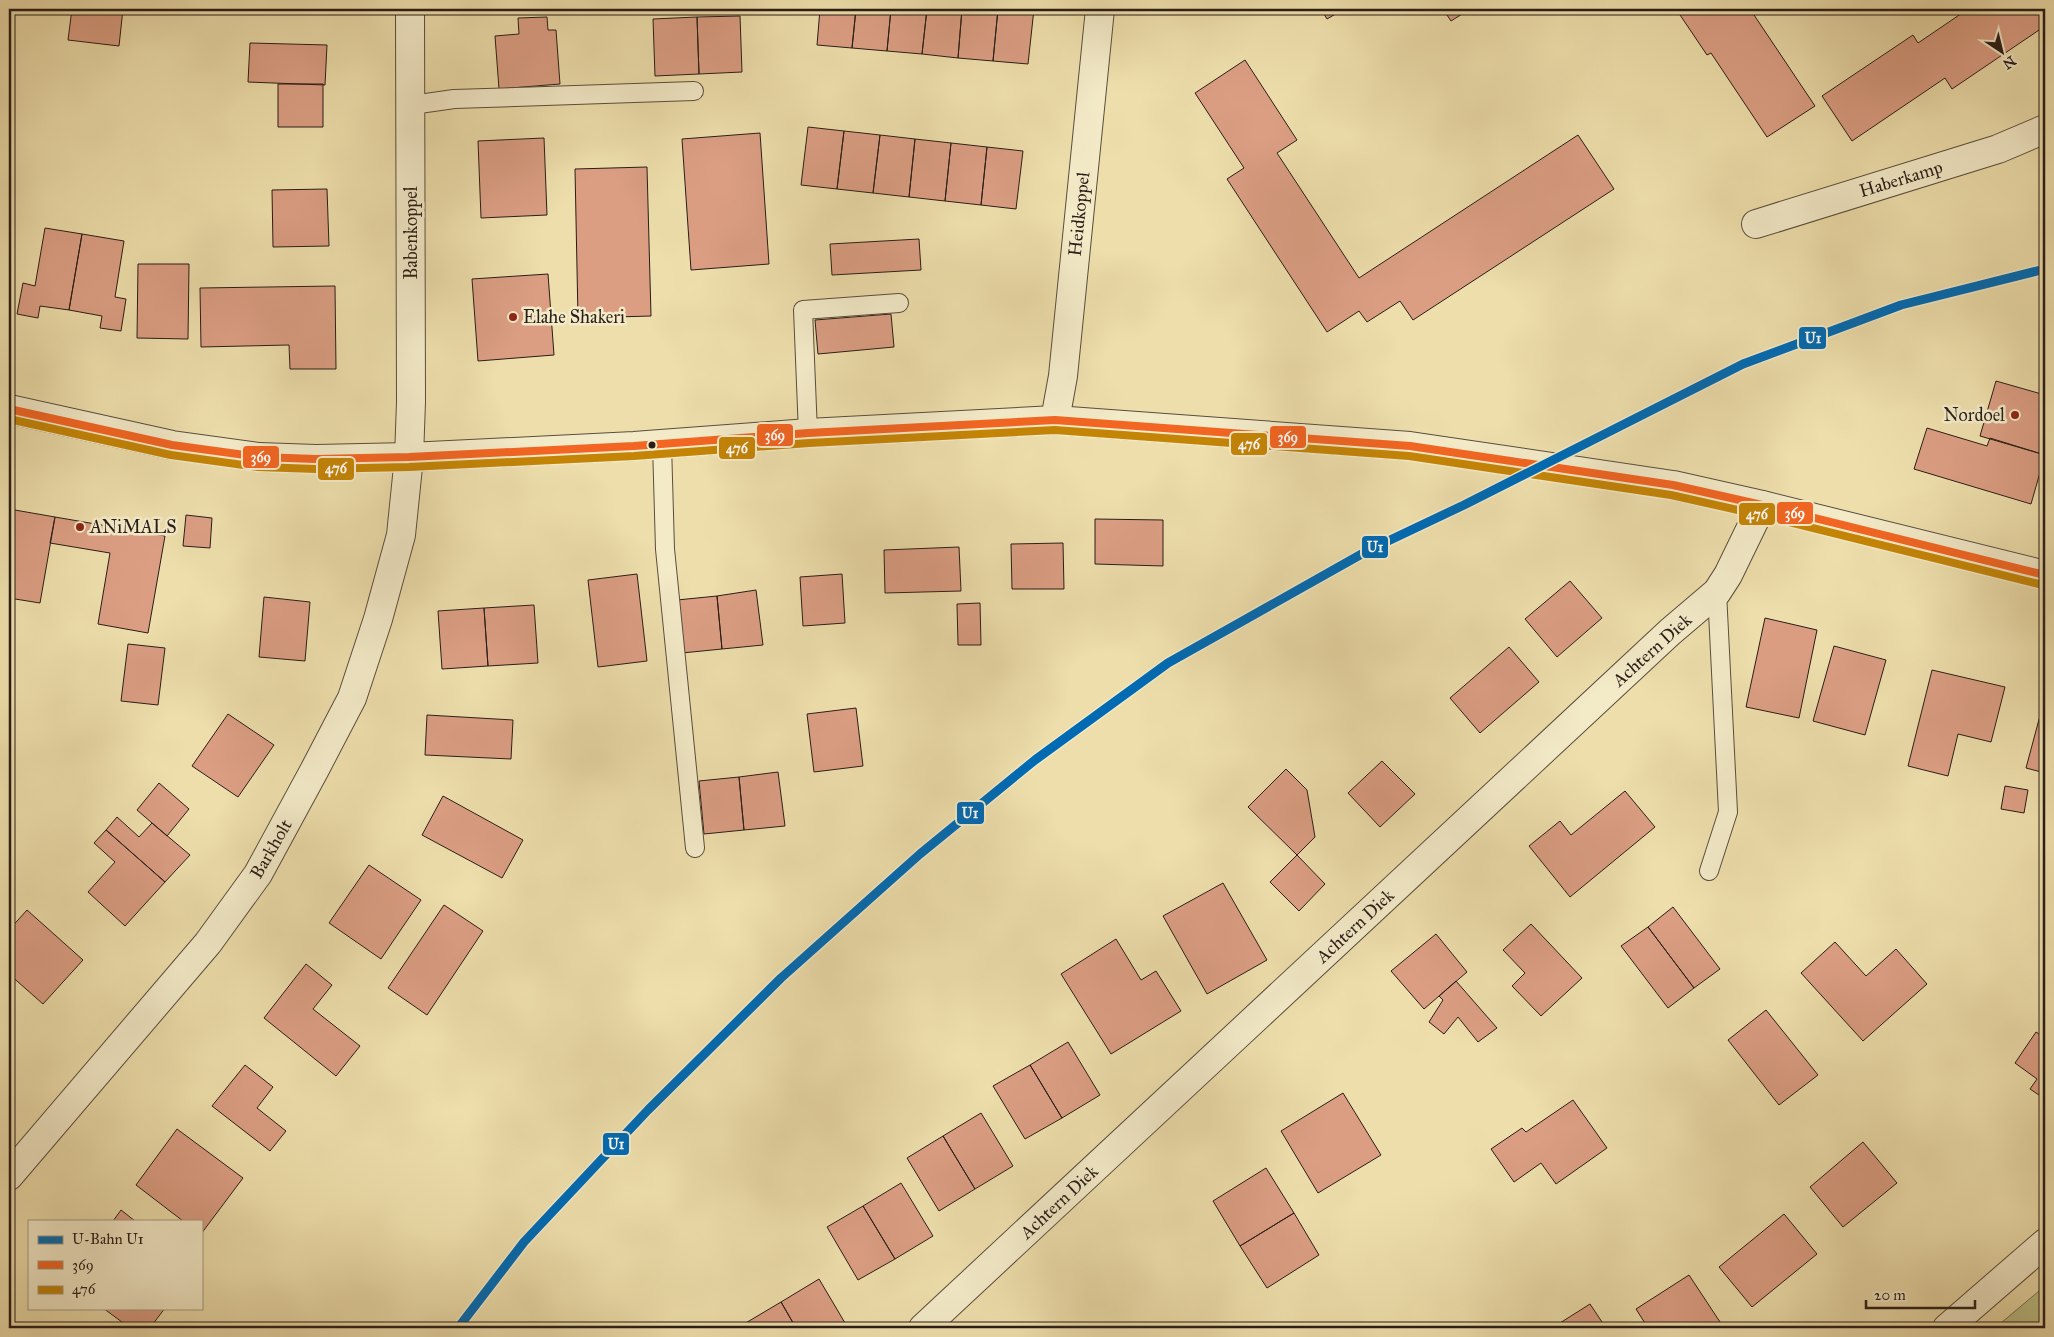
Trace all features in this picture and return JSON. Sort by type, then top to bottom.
[{"type":"street","name":"Babenkoppel","points":[[409,458],[411,402],[412,105],[410,9]]},
{"type":"street","name":"Heidkoppel","points":[[1055,420],[1063,376],[1100,9]]},
{"type":"street","name":"Haberkamp","points":[[1756,224],[1998,149],[2045,129]]},
{"type":"street","points":[[9,409],[172,446],[259,457],[316,459],[409,458],[662,444],[808,433],[1055,420],[1410,446],[1674,485],[2045,575]]},
{"type":"street","name":"Barkholt","points":[[9,1176],[208,942],[258,874],[352,698],[378,619],[401,535],[409,458]]},
{"type":"street","name":"Achtern Diek","points":[[923,1328],[1670,632],[1717,592],[1728,575],[1762,505]]},
{"type":"street","points":[[1947,1328],[2045,1243]]},
{"type":"lane","points":[[412,105],[454,99],[694,91]]},
{"type":"lane","points":[[808,433],[803,310],[899,303]]},
{"type":"lane","points":[[662,444],[665,549],[695,848]]},
{"type":"lane","points":[[1709,871],[1728,812],[1717,592]]},
{"type":"green space","points":[[2045,1286],[2045,1328],[1995,1328]]},
{"type":"building","points":[[72,9],[123,9],[119,46],[68,40]]},
{"type":"building","points":[[820,9],[856,9],[852,48],[817,45]]},
{"type":"building","points":[[856,9],[891,9],[887,51],[852,48]]},
{"type":"building","points":[[891,9],[927,9],[922,54],[887,51]]},
{"type":"building","points":[[927,9],[962,9],[958,58],[922,54]]},
{"type":"building","points":[[962,9],[998,9],[993,61],[958,58]]},
{"type":"building","points":[[998,9],[1034,9],[1028,64],[993,61]]},
{"type":"building","points":[[1321,9],[1344,9],[1327,19]]},
{"type":"building","points":[[1443,9],[1470,9],[1451,21]]},
{"type":"building","points":[[1676,9],[1750,9],[1815,106],[1767,137],[1711,53],[1707,55]]},
{"type":"building","points":[[1968,9],[2045,9],[2045,26],[1952,89],[1945,78],[1852,141],[1822,96],[1913,35],[1918,43]]},
{"type":"building","points":[[740,16],[742,72],[699,74],[697,17]]},
{"type":"building","points":[[547,17],[548,30],[556,30],[560,84],[499,89],[495,36],[519,34],[518,18]]},
{"type":"building","points":[[697,17],[699,74],[655,76],[653,19]]},
{"type":"building","points":[[250,43],[327,45],[325,85],[248,82]]},
{"type":"building","points":[[1245,60],[1297,140],[1277,153],[1359,278],[1578,135],[1614,189],[1413,320],[1400,301],[1367,322],[1359,311],[1327,332],[1227,179],[1244,168],[1195,93]]},
{"type":"building","points":[[278,84],[323,84],[323,127],[278,127]]},
{"type":"building","points":[[808,127],[844,131],[837,189],[801,185]]},
{"type":"building","points":[[844,131],[880,135],[873,193],[837,189]]},
{"type":"building","points":[[760,133],[769,264],[691,270],[682,139]]},
{"type":"building","points":[[880,135],[915,139],[909,197],[873,193]]},
{"type":"building","points":[[544,138],[547,215],[481,218],[478,141]]},
{"type":"building","points":[[915,139],[951,143],[945,201],[909,197]]},
{"type":"building","points":[[951,143],[987,147],[981,205],[945,201]]},
{"type":"building","points":[[987,147],[1023,151],[1016,209],[981,205]]},
{"type":"building","points":[[647,167],[651,316],[578,318],[575,169]]},
{"type":"building","points":[[327,189],[329,246],[273,247],[272,190]]},
{"type":"building","points":[[45,228],[82,234],[69,310],[40,306],[38,318],[17,314],[23,283],[35,286]]},
{"type":"building","points":[[82,234],[124,241],[115,297],[126,299],[121,331],[100,328],[102,316],[69,310]]},
{"type":"building","points":[[919,239],[921,270],[832,275],[830,244]]},
{"type":"building","points":[[138,264],[189,264],[188,339],[137,338]]},
{"type":"building","name":"Elahe Shakeri","points":[[548,274],[554,355],[478,361],[472,279]]},
{"type":"building","points":[[335,286],[336,369],[290,369],[289,345],[201,347],[200,288]]},
{"type":"building","points":[[891,314],[894,347],[818,354],[815,320]]},
{"type":"building","name":"Nordoel","points":[[1996,381],[2045,395],[2045,455],[1980,436]]},
{"type":"building","points":[[1927,428],[1987,446],[1990,438],[2045,455],[2031,504],[1914,469]]},
{"type":"building","points":[[9,509],[55,517],[40,603],[9,598]]},
{"type":"building","points":[[186,515],[212,518],[210,548],[183,546]]},
{"type":"building","points":[[55,517],[165,536],[148,633],[98,624],[110,553],[50,543]]},
{"type":"building","points":[[1095,519],[1163,520],[1163,566],[1095,564]]},
{"type":"building","points":[[1063,543],[1064,589],[1012,589],[1011,544]]},
{"type":"building","points":[[959,547],[961,591],[885,593],[884,550]]},
{"type":"building","points":[[637,574],[647,661],[598,667],[588,580]]},
{"type":"building","points":[[842,574],[845,623],[803,626],[800,577]]},
{"type":"building","points":[[1570,581],[1602,618],[1557,657],[1525,619]]},
{"type":"building","points":[[756,590],[763,645],[722,649],[717,596]]},
{"type":"building","points":[[717,596],[722,649],[682,653],[677,600]]},
{"type":"building","points":[[264,597],[310,602],[305,661],[259,657]]},
{"type":"building","points":[[980,603],[981,645],[958,645],[957,604]]},
{"type":"building","points":[[534,605],[538,663],[488,666],[484,608]]},
{"type":"building","points":[[484,608],[488,666],[442,669],[438,611]]},
{"type":"building","points":[[1765,618],[1817,630],[1799,718],[1746,707]]},
{"type":"building","points":[[128,644],[165,648],[158,705],[121,701]]},
{"type":"building","points":[[1834,646],[1886,660],[1865,735],[1813,721]]},
{"type":"building","points":[[1509,647],[1539,682],[1480,733],[1450,698]]},
{"type":"building","points":[[1932,670],[2005,687],[1991,742],[1958,734],[1948,776],[1908,766]]},
{"type":"building","points":[[2045,697],[2045,773],[2026,768]]},
{"type":"building","points":[[856,708],[863,766],[814,772],[807,714]]},
{"type":"building","points":[[228,714],[274,745],[238,797],[192,766]]},
{"type":"building","points":[[427,715],[513,720],[511,759],[425,755]]},
{"type":"building","points":[[1382,761],[1415,794],[1380,827],[1348,793]]},
{"type":"building","points":[[1286,769],[1307,790],[1315,837],[1297,855],[1248,807]]},
{"type":"building","points":[[778,772],[785,826],[744,830],[739,777]]},
{"type":"building","points":[[739,777],[744,830],[704,834],[699,781]]},
{"type":"building","points":[[159,783],[189,809],[167,836],[137,810]]},
{"type":"building","points":[[2005,786],[2028,790],[2024,813],[2001,809]]},
{"type":"building","points":[[1625,791],[1655,827],[1570,897],[1529,846],[1560,821],[1571,835]]},
{"type":"building","points":[[443,796],[523,840],[502,878],[422,835]]},
{"type":"building","points":[[117,817],[139,837],[152,823],[190,855],[165,882],[106,830]]},
{"type":"building","points":[[106,830],[165,882],[125,926],[88,892],[115,862],[94,843]]},
{"type":"building","points":[[1297,855],[1325,884],[1299,911],[1270,882]]},
{"type":"building","points":[[369,865],[421,900],[381,959],[329,923]]},
{"type":"building","points":[[1223,883],[1267,960],[1207,994],[1163,916]]},
{"type":"building","points":[[444,905],[483,931],[427,1015],[388,988]]},
{"type":"building","points":[[1673,907],[1720,969],[1694,988],[1648,927]]},
{"type":"building","points":[[27,910],[83,960],[43,1004],[9,974],[9,930]]},
{"type":"building","points":[[1531,924],[1582,978],[1541,1016],[1512,986],[1525,973],[1503,950]]},
{"type":"building","points":[[1648,927],[1694,988],[1668,1008],[1621,946]]},
{"type":"building","points":[[1436,934],[1467,972],[1424,1009],[1391,971]]},
{"type":"building","points":[[1116,939],[1141,980],[1156,971],[1181,1011],[1111,1054],[1061,974]]},
{"type":"building","points":[[1835,942],[1866,976],[1896,949],[1927,984],[1863,1041],[1801,973]]},
{"type":"building","points":[[306,964],[332,985],[313,1009],[360,1046],[336,1076],[264,1018]]},
{"type":"building","points":[[1456,981],[1497,1028],[1478,1042],[1458,1017],[1444,1034],[1429,1022],[1443,1000],[1439,996]]},
{"type":"building","points":[[1766,1010],[1818,1075],[1779,1105],[1728,1040]]},
{"type":"building","points":[[2036,1032],[2045,1038],[2045,1099],[2030,1089],[2037,1079],[2015,1063]]},
{"type":"building","points":[[1068,1042],[1100,1095],[1062,1118],[1030,1065]]},
{"type":"building","points":[[245,1065],[273,1087],[257,1108],[286,1131],[270,1151],[212,1106]]},
{"type":"building","points":[[1030,1065],[1062,1118],[1025,1139],[993,1086]]},
{"type":"building","points":[[1343,1093],[1381,1155],[1318,1193],[1281,1131]]},
{"type":"building","points":[[1573,1100],[1607,1148],[1556,1184],[1541,1163],[1514,1182],[1491,1149],[1522,1128],[1526,1132]]},
{"type":"building","points":[[981,1113],[1013,1166],[975,1189],[943,1136]]},
{"type":"building","points":[[177,1129],[243,1178],[202,1233],[202,1220],[182,1220],[136,1185]]},
{"type":"building","points":[[943,1136],[975,1189],[939,1211],[907,1158]]},
{"type":"building","points":[[1863,1142],[1897,1183],[1843,1227],[1810,1187]]},
{"type":"building","points":[[1266,1168],[1294,1213],[1240,1246],[1213,1201]]},
{"type":"building","points":[[901,1183],[933,1236],[895,1259],[863,1206]]},
{"type":"building","points":[[863,1206],[895,1259],[858,1280],[827,1227]]},
{"type":"building","points":[[121,1210],[134,1220],[114,1220]]},
{"type":"building","points":[[1294,1213],[1319,1255],[1267,1288],[1240,1246]]},
{"type":"building","points":[[1784,1214],[1817,1254],[1752,1307],[1719,1267]]},
{"type":"building","points":[[1689,1275],[1722,1325],[1717,1328],[1648,1328],[1636,1309]]},
{"type":"building","points":[[819,1279],[848,1328],[796,1328],[781,1302]]},
{"type":"building","points":[[781,1302],[796,1328],[747,1328],[744,1324]]},
{"type":"building","points":[[1590,1304],[1606,1328],[1552,1328]]},
{"type":"building","points":[[106,1310],[164,1310],[150,1328],[130,1328]]},
{"type":"metro line","name":"U1","points":[[458,1328],[524,1242],[648,1110],[781,978],[920,854],[1035,760],[1168,663],[1367,551],[1464,505],[1743,364],[1901,305],[2045,269]]},
{"type":"transit line","name":"369","points":[[9,409],[172,445],[259,457],[316,459],[409,457],[634,446],[808,433],[1055,420],[1410,446],[1673,485],[2045,575]]},
{"type":"transit line","name":"476","points":[[9,419],[171,455],[258,467],[316,469],[409,467],[634,456],[809,443],[1055,430],[1409,456],[1671,495],[2043,585]]},
{"type":"place","name":"Elahe Shakeri","points":[[513,317]]},
{"type":"place","name":"Nordoel","points":[[2015,415]]},
{"type":"place","name":"ANiMALS","points":[[80,527]]}]
